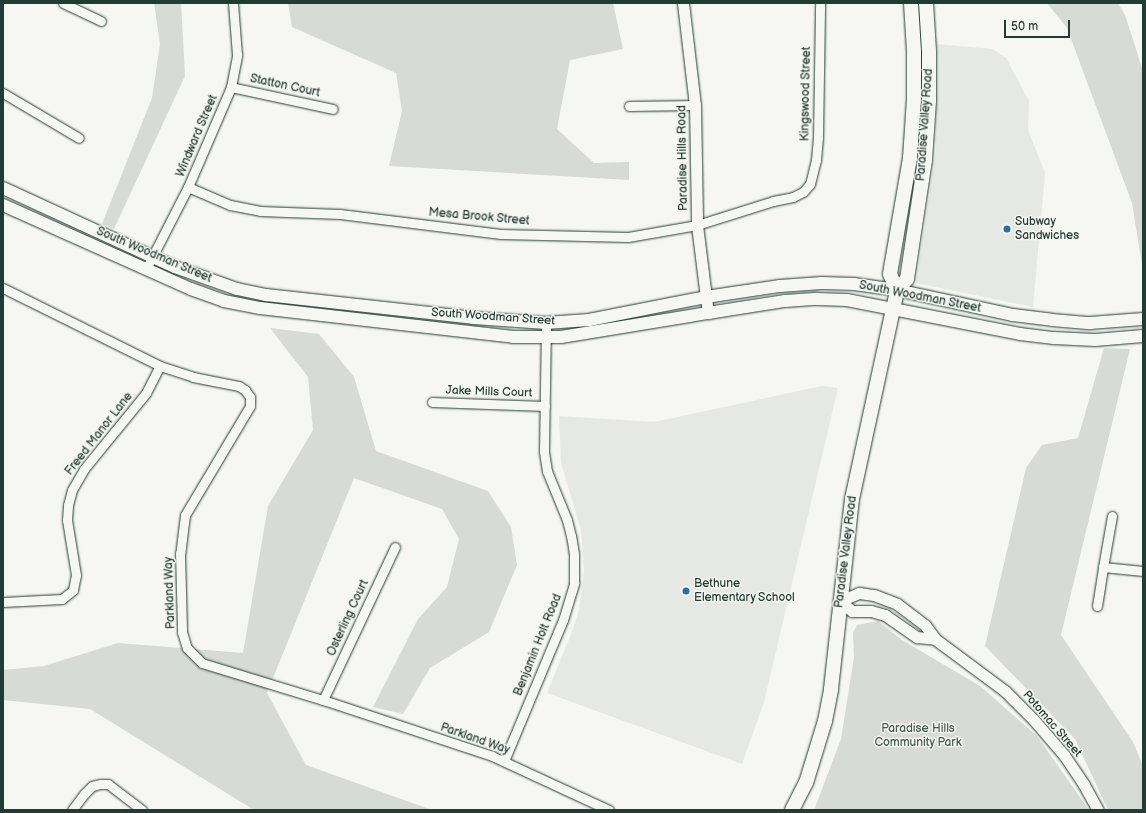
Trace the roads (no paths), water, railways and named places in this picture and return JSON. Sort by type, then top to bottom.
[{"type":"main road","name":"Paradise Valley Road","points":[[897,290],[890,274],[910,158],[914,100],[914,51],[911,3]]},
{"type":"main road","name":"Paradise Valley Road","points":[[792,810],[806,783],[825,721],[831,688],[852,499],[897,290],[907,279],[925,160],[929,101],[926,3]]},
{"type":"main road","name":"South Woodman Street","points":[[3,188],[152,257],[206,279],[237,289],[266,295],[473,318],[546,323],[589,320],[706,297],[780,286],[822,283],[854,284],[897,290],[1013,315],[1052,320],[1090,322],[1143,319]]},
{"type":"main road","name":"South Woodman Street","points":[[3,205],[146,269],[211,296],[260,308],[492,334],[546,337],[588,334],[785,301],[817,299],[847,300],[1020,334],[1054,338],[1095,340],[1143,336]]},
{"type":"street","points":[[63,3],[101,20]]},
{"type":"street","name":"Windward Street","points":[[146,269],[188,187],[231,87],[236,55],[233,3]]},
{"type":"street","name":"Paradise Hills Road","points":[[683,3],[695,105],[697,226],[708,313]]},
{"type":"street","name":"Kingswood Street","points":[[810,184],[816,160],[818,137],[820,3]]},
{"type":"street","name":"Statton Court","points":[[231,87],[333,109]]},
{"type":"street","points":[[3,93],[79,138]]},
{"type":"street","points":[[629,106],[695,105]]},
{"type":"street","name":"Mesa Brook Street","points":[[188,187],[230,205],[260,211],[340,214],[501,234],[628,237],[697,226],[772,201],[793,197],[803,192],[810,184]]},
{"type":"street","name":"Parkland Way","points":[[3,288],[160,366],[193,377],[239,386],[246,390],[250,397],[250,406],[185,515],[180,553],[182,632],[188,648],[202,663],[323,700],[504,761],[609,810]]},
{"type":"street","name":"Benjamin Holt Road","points":[[504,761],[564,620],[574,583],[574,554],[571,536],[547,471],[545,458],[543,437],[546,406],[546,323]]},
{"type":"street","name":"Freed Manor Lane","points":[[3,602],[62,599],[73,590],[76,575],[67,520],[68,505],[72,490],[84,469],[146,393],[160,366]]},
{"type":"street","name":"Jake Mills Court","points":[[432,402],[546,406]]},
{"type":"street","points":[[1097,606],[1102,567],[1112,516]]},
{"type":"street","name":"Osterling Court","points":[[323,700],[395,547]]},
{"type":"street","points":[[1102,567],[1143,571]]},
{"type":"street","name":"Potomac Street","points":[[934,639],[917,637],[884,615],[871,611],[852,611],[840,601],[859,593],[874,595],[897,604],[925,625],[934,639],[1006,691],[1033,719],[1064,755],[1084,785],[1098,810]]},
{"type":"street","points":[[72,810],[92,786],[101,784],[108,784],[142,810]]},
{"type":"place","name":"Subway Sandwiches","points":[[1007,229]]},
{"type":"place","name":"Bethune Elementary School","points":[[686,591]]},
{"type":"park label","name":"Paradise Hills Community Park","points":[[918,736]]}]
